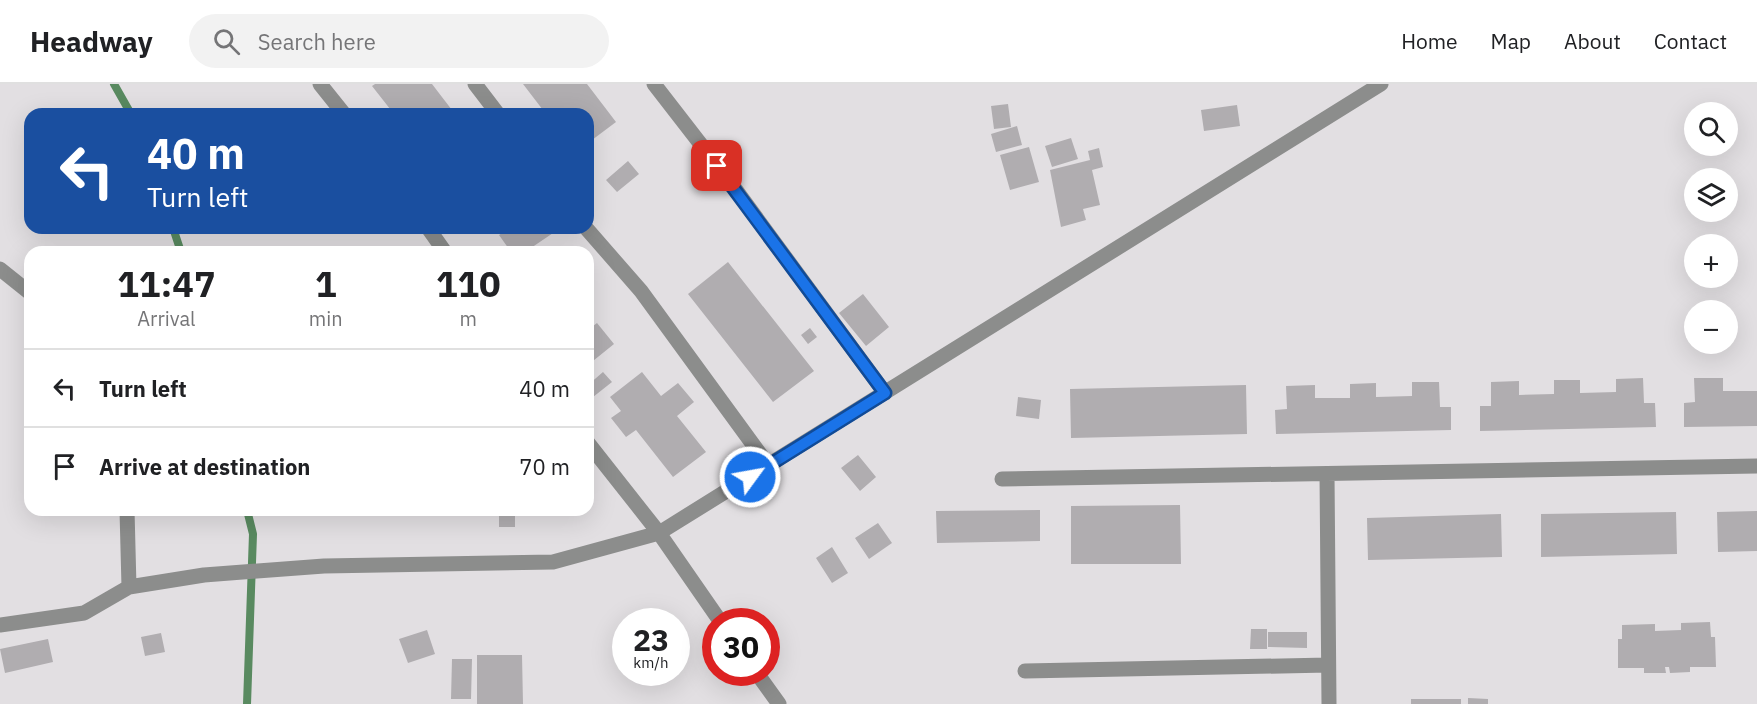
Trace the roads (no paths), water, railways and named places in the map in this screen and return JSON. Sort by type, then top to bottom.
[{"type":"street","points":[[320,84],[339,108]]},
{"type":"street","points":[[475,84],[493,108]]},
{"type":"street","points":[[654,84],[730,182],[885,393]]},
{"type":"street","points":[[0,625],[84,613],[129,587],[204,575],[324,566],[554,562],[658,533],[1381,84]]},
{"type":"street","points":[[591,234],[641,291],[768,465]]},
{"type":"street","points":[[0,269],[24,288]]},
{"type":"street","points":[[594,451],[658,533],[711,608]]},
{"type":"street","points":[[1002,479],[1757,466]]},
{"type":"street","points":[[1328,474],[1329,704]]},
{"type":"street","points":[[127,516],[129,587]]},
{"type":"street","points":[[1025,671],[1328,665]]},
{"type":"street","points":[[766,686],[779,704]]},
{"type":"waterway","points":[[114,84],[128,108]]},
{"type":"waterway","points":[[175,234],[179,246]]},
{"type":"waterway","points":[[247,704],[253,534],[248,516]]}]
